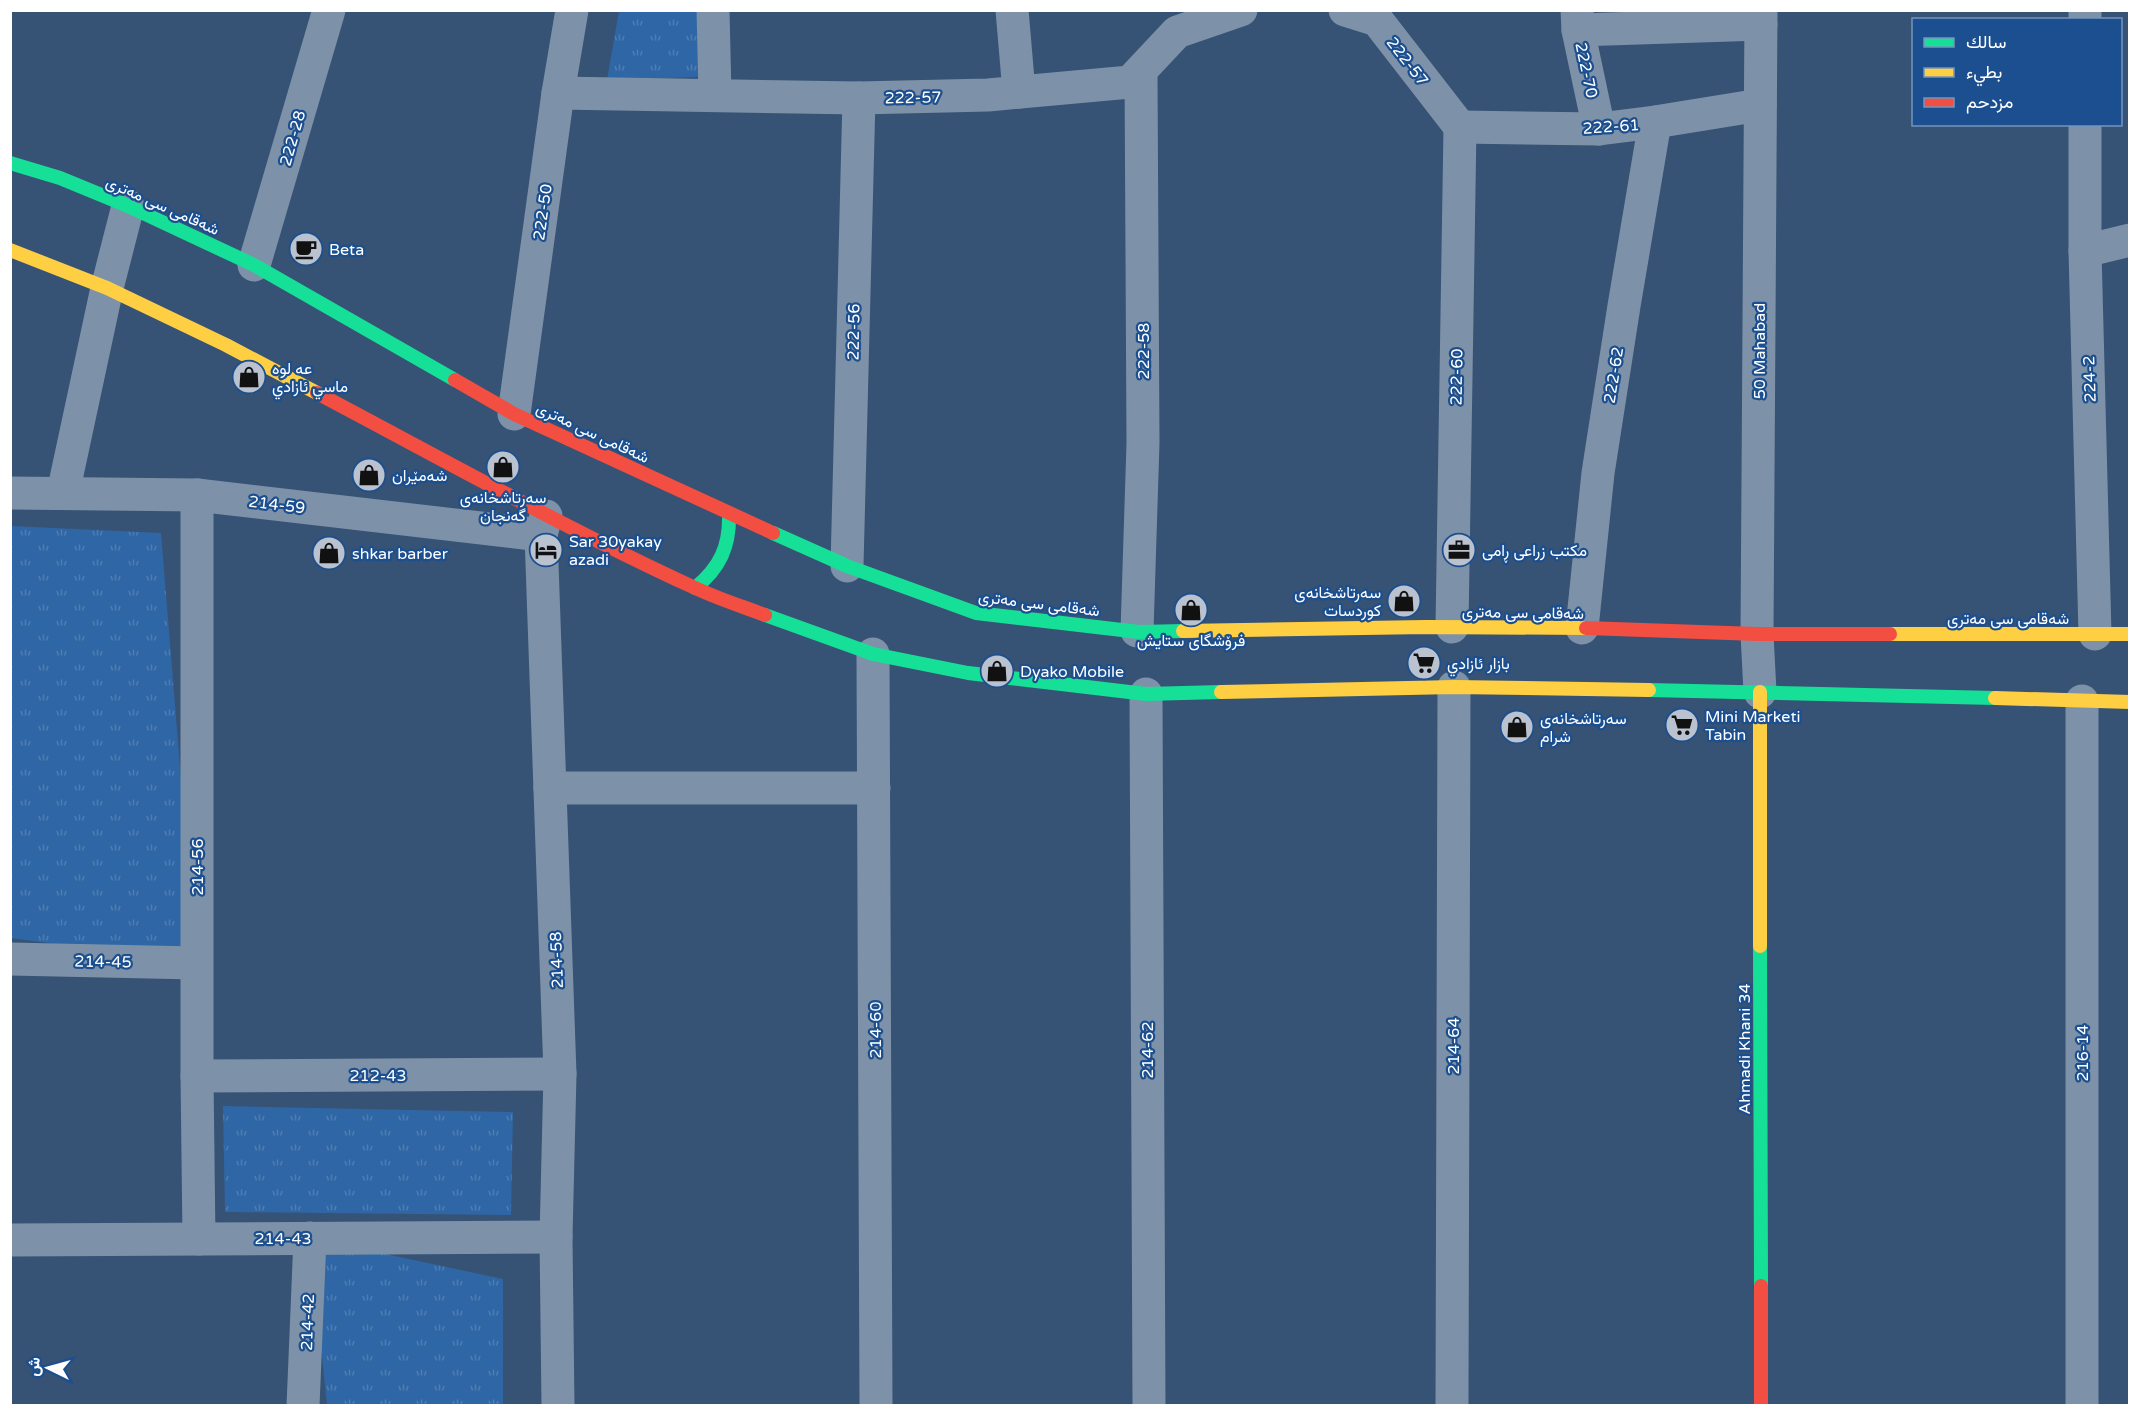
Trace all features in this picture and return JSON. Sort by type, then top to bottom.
[{"type":"main road","name":"شەقامی سی مەتری","points":[[10,163],[60,178],[128,206],[254,265],[514,414],[847,566],[976,613],[1137,631],[1452,627],[1582,628],[1757,634],[2130,634]]},
{"type":"main road","points":[[10,250],[107,288],[226,345],[504,491],[543,526],[694,588],[873,654],[968,674],[1146,694],[1454,687],[2130,702]]},
{"type":"main road","points":[[694,588],[709,578],[727,548],[730,531],[729,514]]},
{"type":"main road","name":"Ahmadi Khani 34","points":[[1760,692],[1761,1406]]},
{"type":"street","name":"222-28","points":[[254,265],[329,10]]},
{"type":"street","name":"222-50","points":[[514,414],[558,93],[572,10]]},
{"type":"street","points":[[713,10],[715,96]]},
{"type":"street","points":[[1012,10],[1019,92]]},
{"type":"street","name":"222-57","points":[[558,93],[859,98],[988,95],[1130,82],[1177,32],[1241,10]]},
{"type":"street","name":"222-57","points":[[1345,10],[1377,20],[1460,127]]},
{"type":"street","points":[[1578,20],[1761,17]]},
{"type":"street","name":"50 Mahabad","points":[[1760,692],[1757,634],[1761,17]]},
{"type":"street","name":"222-70","points":[[1578,20],[1599,129]]},
{"type":"street","name":"222-58","points":[[1137,631],[1143,443],[1141,71]]},
{"type":"street","name":"222-56","points":[[847,566],[859,98]]},
{"type":"street","name":"222-61","points":[[1460,127],[1599,129],[1655,123],[1760,105]]},
{"type":"street","name":"222-62","points":[[1582,628],[1598,473],[1655,123]]},
{"type":"street","name":"224-2","points":[[2085,126],[2085,251],[2096,634]]},
{"type":"street","name":"222-60","points":[[1452,627],[1460,127]]},
{"type":"street","points":[[63,493],[107,288],[128,206]]},
{"type":"street","points":[[2085,251],[2130,240]]},
{"type":"street","name":"214-59","points":[[10,493],[197,495],[543,526]]},
{"type":"street","name":"214-56","points":[[197,495],[196,1076],[199,1239]]},
{"type":"street","name":"214-58","points":[[543,526],[560,1074],[556,1237],[558,1406]]},
{"type":"street","name":"214-60","points":[[873,654],[876,1406]]},
{"type":"street","name":"214-64","points":[[1452,1406],[1454,687]]},
{"type":"street","name":"214-62","points":[[1146,694],[1149,1406]]},
{"type":"street","name":"216-14","points":[[2082,701],[2082,1406]]},
{"type":"street","points":[[550,788],[874,788]]},
{"type":"street","name":"214-45","points":[[10,959],[196,963]]},
{"type":"street","name":"212-43","points":[[196,1076],[560,1074]]},
{"type":"street","name":"214-43","points":[[10,1240],[556,1237]]},
{"type":"street","name":"214-42","points":[[303,1406],[310,1238]]},
{"type":"green space","points":[[619,11],[726,11],[729,76],[607,80]]},
{"type":"green space","points":[[11,526],[161,533],[196,963],[11,938]]},
{"type":"green space","points":[[223,1106],[513,1112],[511,1215],[225,1212]]},
{"type":"green space","points":[[310,1238],[503,1279],[503,1405],[327,1405]]},
{"type":"traffic: fast","points":[[10,163],[60,178],[128,206],[254,265],[455,380]]},
{"type":"traffic: fast","points":[[695,588],[711,572],[722,556],[728,536],[729,514]]},
{"type":"traffic: fast","points":[[773,533],[847,566],[976,613],[1139,632],[1183,631]]},
{"type":"traffic: fast","points":[[765,615],[873,654],[968,673],[1146,694],[1221,692]]},
{"type":"traffic: fast","points":[[1649,690],[1995,698]]},
{"type":"traffic: fast","points":[[1760,946],[1761,1286]]},
{"type":"traffic: slow","points":[[10,250],[107,288],[226,345],[317,393]]},
{"type":"traffic: slow","points":[[1183,631],[1426,627],[1586,628]]},
{"type":"traffic: slow","points":[[1890,634],[2130,634]]},
{"type":"traffic: slow","points":[[1221,692],[1454,687],[1649,690]]},
{"type":"traffic: slow","points":[[1760,692],[1760,946]]},
{"type":"traffic: slow","points":[[1995,698],[2130,702]]},
{"type":"traffic: jam","points":[[455,380],[514,414],[773,533]]},
{"type":"traffic: jam","points":[[317,393],[598,541],[702,591],[765,615]]},
{"type":"traffic: jam","points":[[1586,628],[1757,634],[1890,634]]},
{"type":"traffic: jam","points":[[1761,1286],[1761,1406]]},
{"type":"place","name":"Beta","points":[[306,249]]},
{"type":"place","name":"عه لوه ماسي ئازادي","points":[[249,377]]},
{"type":"place","name":"سەرتاشخانەی گەنجان","points":[[503,467]]},
{"type":"place","name":"شەمێران","points":[[369,475]]},
{"type":"place","name":"Sar 30yakay azadi","points":[[546,550]]},
{"type":"place","name":"مکتب زراعی ڕامی","points":[[1459,550]]},
{"type":"place","name":"shkar barber","points":[[329,553]]},
{"type":"place","name":"سە‌رتاشخانە‌ی كوردسات","points":[[1404,601]]},
{"type":"place","name":"فرۆشگای ستایش","points":[[1191,610]]},
{"type":"place","name":"بازار ئازادي","points":[[1424,663]]},
{"type":"place","name":"Dyako Mobile","points":[[997,671]]},
{"type":"place","name":"Mini Marketi Tabin","points":[[1682,725]]},
{"type":"place","name":"سە‌رتاشخانە‌ی شرام","points":[[1517,727]]}]
